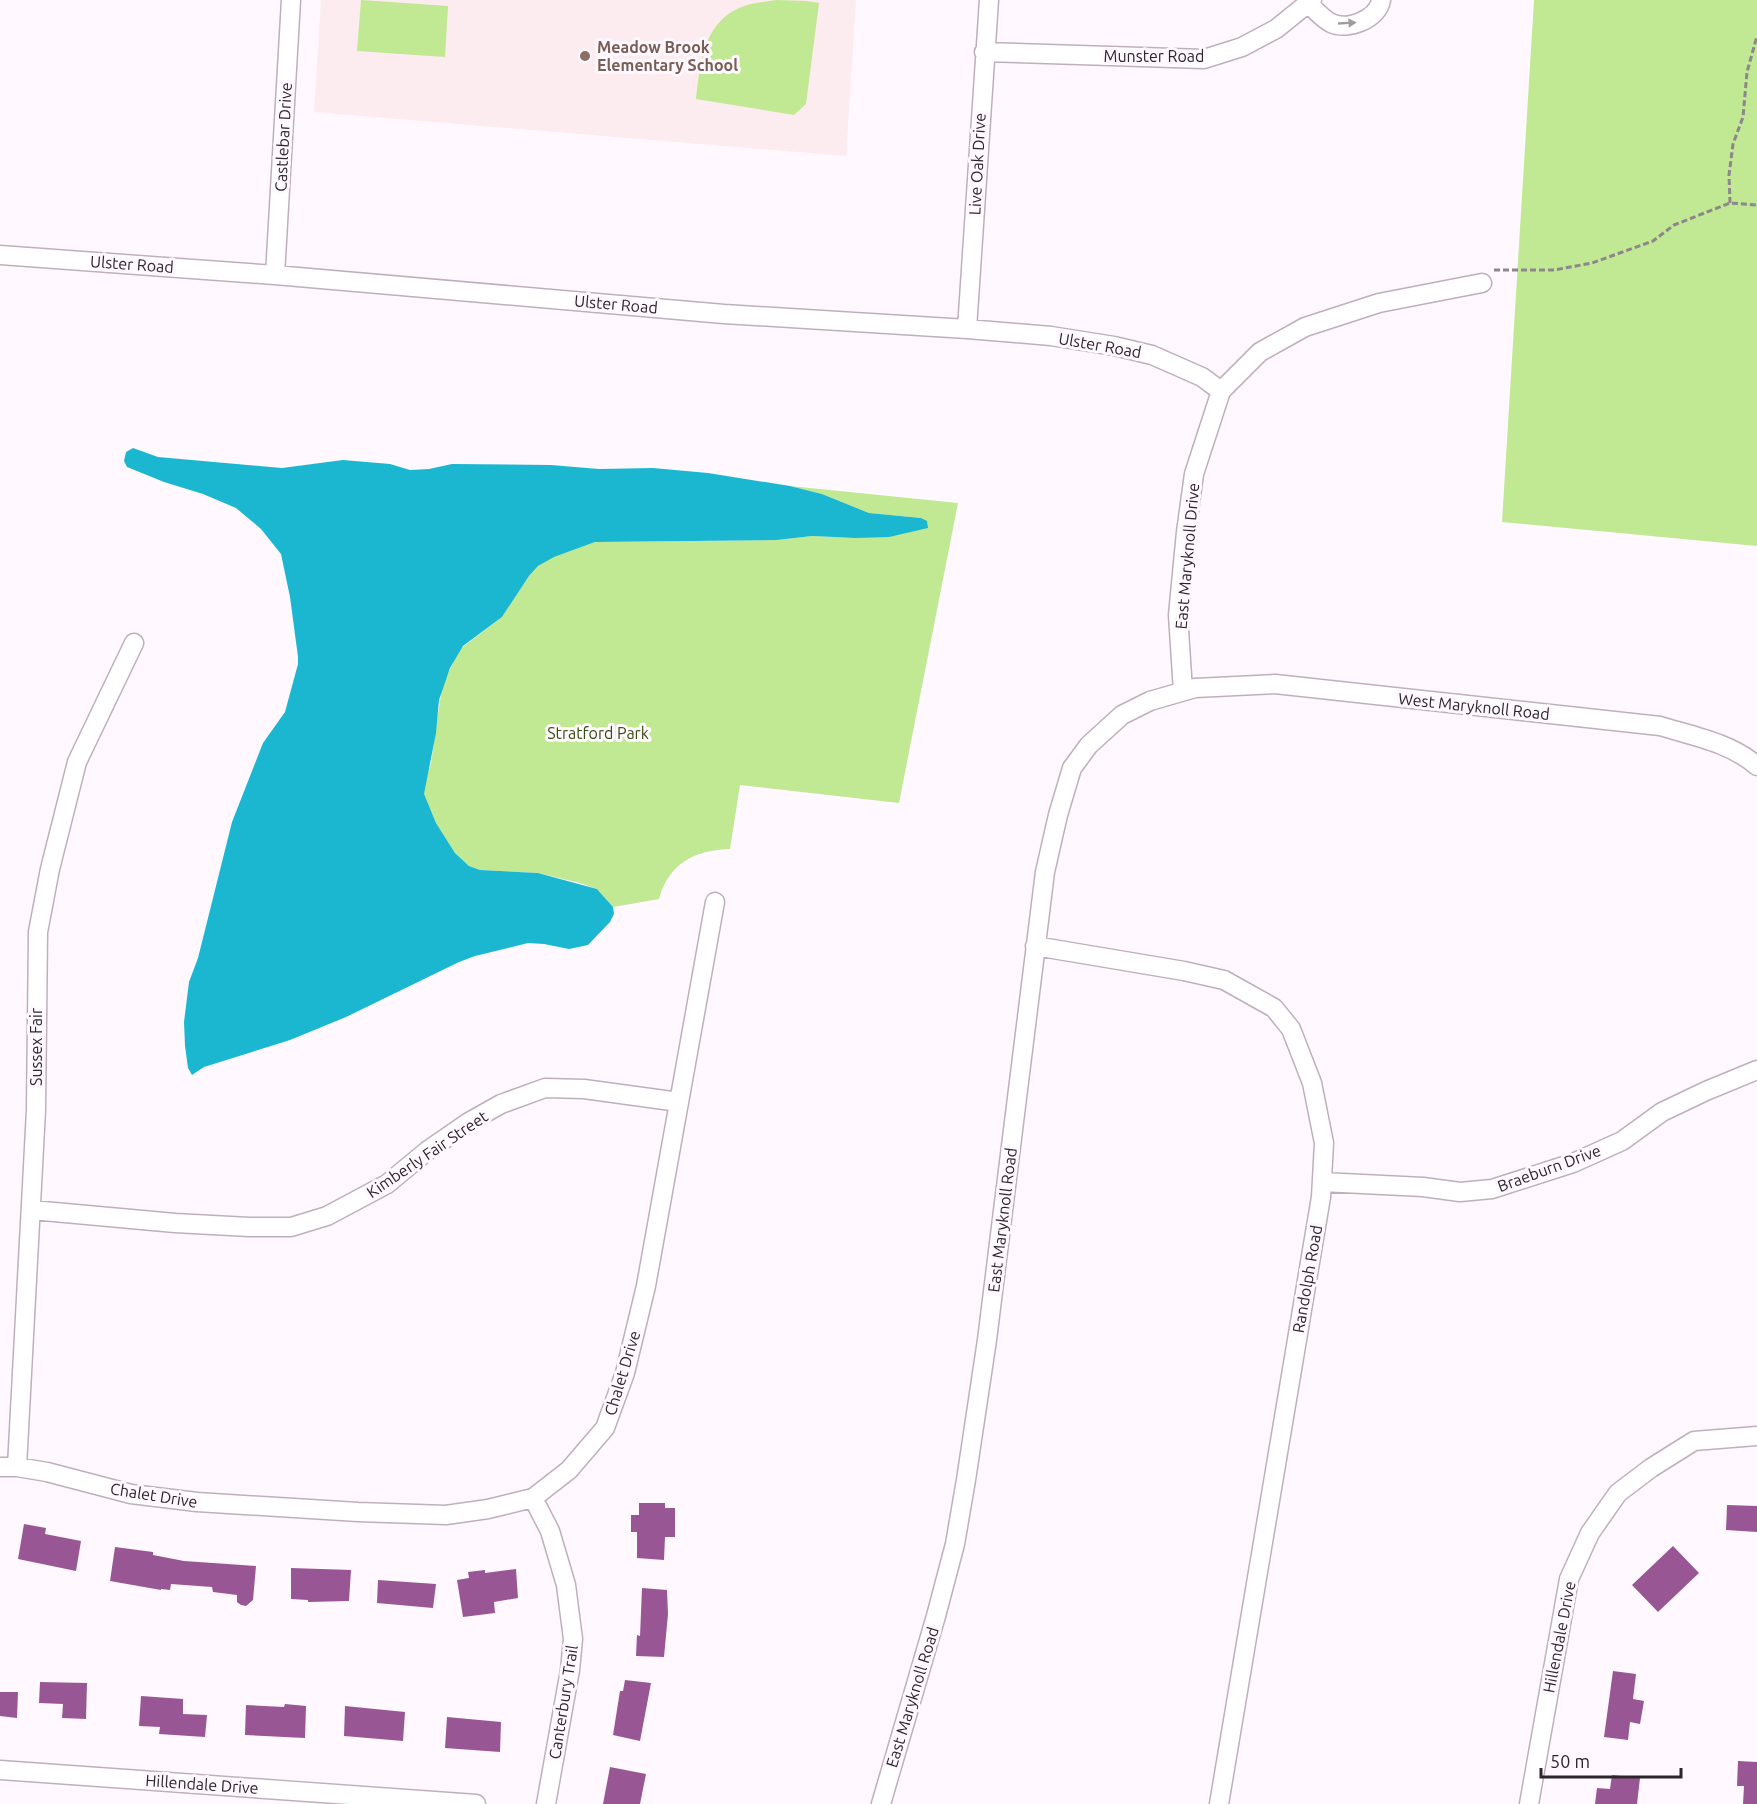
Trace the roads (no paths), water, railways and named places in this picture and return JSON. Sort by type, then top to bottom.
[{"type":"street","name":"Castlebar Drive","points":[[275,274],[291,0]]},
{"type":"street","name":"Live Oak Drive","points":[[967,329],[989,0]]},
{"type":"street","name":"Munster Road","points":[[984,52],[1204,59],[1242,47],[1276,29],[1310,2],[1331,23],[1346,25],[1372,17],[1382,3],[1381,0]]},
{"type":"street","name":"Ulster Road","points":[[0,255],[275,274],[724,314],[1050,336],[1114,346],[1152,355],[1202,377],[1221,391]]},
{"type":"street","name":"East Maryknoll Drive","points":[[1183,691],[1178,615],[1186,532],[1194,474],[1221,391],[1260,352],[1305,327],[1379,303],[1482,283]]},
{"type":"street","name":"Sussex Fair","points":[[8,1467],[32,1210],[36,1110],[38,932],[50,869],[77,762],[134,643]]},
{"type":"street","name":"West Maryknoll Road","points":[[1183,691],[1195,688],[1275,684],[1660,726],[1710,741],[1746,757],[1757,766]]},
{"type":"street","name":"East Maryknoll Road","points":[[881,1804],[936,1616],[954,1544],[966,1480],[987,1340],[1045,872],[1058,815],[1072,768],[1089,745],[1122,715],[1150,701],[1183,691]]},
{"type":"street","name":"Chalet Drive","points":[[8,1467],[47,1472],[130,1494],[197,1502],[269,1508],[446,1515],[488,1509],[532,1498],[568,1470],[605,1428],[625,1373],[646,1286],[715,902]]},
{"type":"street","name":"Randolph Road","points":[[1035,946],[1184,970],[1224,980],[1274,1008],[1291,1029],[1312,1083],[1324,1143],[1322,1182],[1219,1804]]},
{"type":"street","name":"Braeburn Drive","points":[[1322,1182],[1423,1187],[1460,1192],[1492,1189],[1573,1163],[1622,1141],[1662,1112],[1757,1070]]},
{"type":"street","name":"Kimberly Fair Street","points":[[32,1210],[175,1223],[291,1227],[327,1216],[387,1184],[427,1151],[469,1122],[501,1104],[545,1088],[584,1089],[679,1102]]},
{"type":"street","name":"Hillendale Drive","points":[[1529,1804],[1569,1579],[1590,1533],[1618,1493],[1651,1468],[1694,1441],[1757,1436]]},
{"type":"street","name":"Canterbury Trail","points":[[532,1498],[550,1532],[566,1586],[573,1639],[570,1670],[546,1804]]},
{"type":"street","name":"Hillendale Drive","points":[[0,1770],[476,1804]]},
{"type":"water","points":[[133,448],[158,457],[282,468],[343,460],[390,464],[410,470],[452,464],[551,465],[599,469],[653,468],[708,473],[790,486],[822,494],[869,513],[921,518],[927,521],[928,528],[889,537],[812,536],[777,540],[595,542],[554,557],[538,566],[502,617],[463,646],[450,668],[439,700],[436,733],[424,794],[436,823],[455,853],[469,866],[480,870],[538,873],[597,889],[613,907],[614,914],[610,922],[588,945],[569,949],[528,943],[475,956],[346,1017],[290,1040],[204,1067],[192,1075],[188,1068],[184,1022],[189,982],[198,958],[232,822],[263,743],[285,712],[298,657],[290,597],[281,554],[261,529],[236,508],[127,467],[124,461],[126,452]]},
{"type":"place","name":"Meadow Brook Elementary School","points":[[585,56]]},
{"type":"park label","name":"Stratford Park","points":[[598,733]]}]
